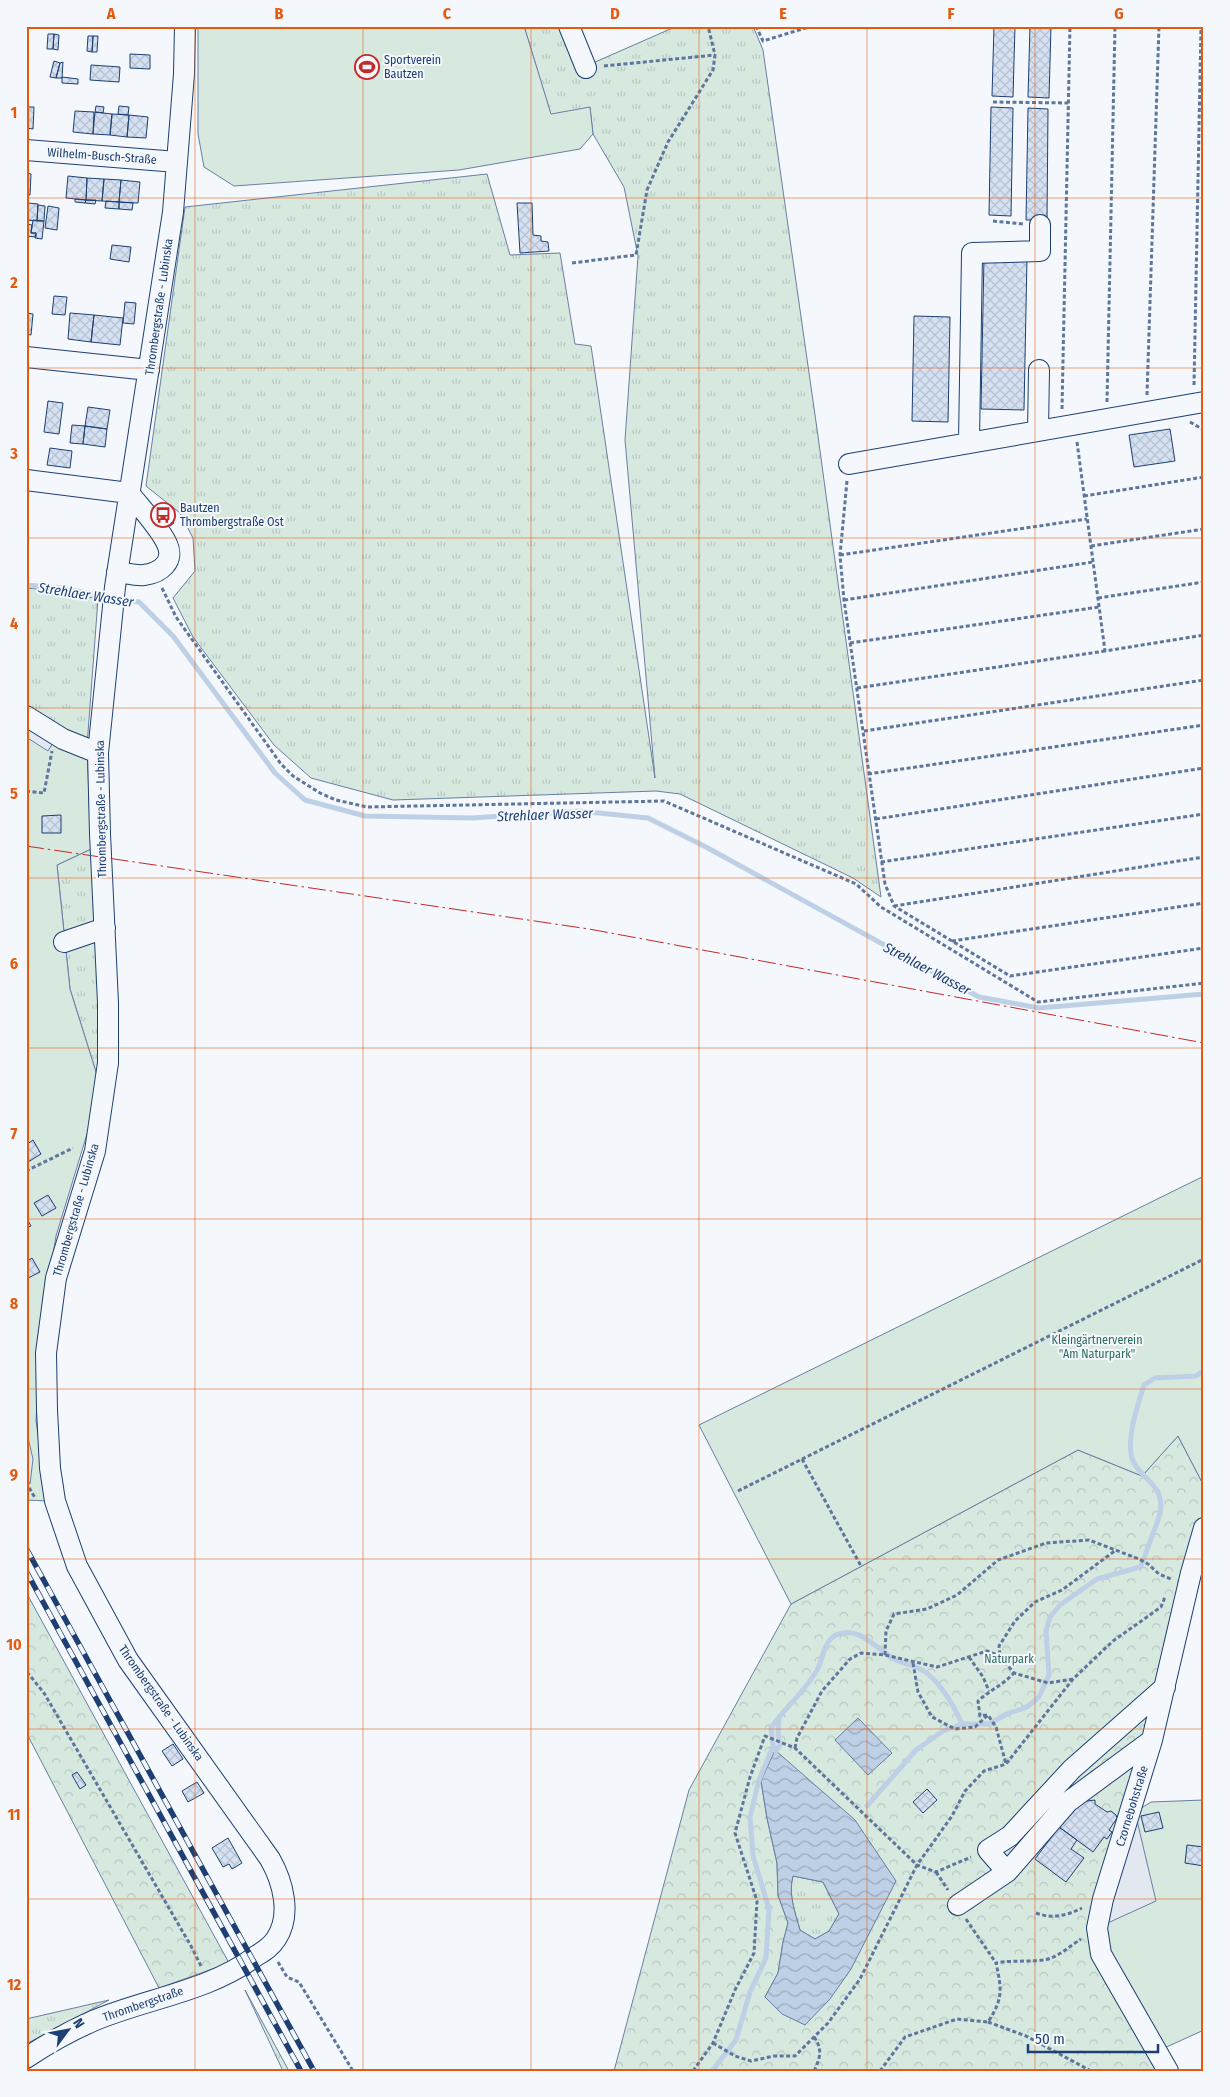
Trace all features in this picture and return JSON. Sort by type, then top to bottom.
[{"type":"street","name":"Thrombergstraße - Lubinska","points":[[185,26],[184,74],[173,212],[115,587],[98,753],[108,1003],[108,1063],[95,1151],[56,1278],[46,1353],[50,1468],[55,1501],[77,1566],[128,1660],[207,1769],[276,1870],[281,1883],[285,1904],[283,1922],[278,1937],[272,1945],[244,1965],[208,1982]]},
{"type":"street","points":[[569,26],[586,68]]},
{"type":"street","name":"Wilhelm-Busch-Straße","points":[[26,150],[177,162]]},
{"type":"street","points":[[969,442],[972,253],[1040,251],[1040,225]]},
{"type":"street","points":[[26,357],[150,370]]},
{"type":"street","points":[[1038,431],[1039,370]]},
{"type":"street","points":[[849,464],[1199,403]]},
{"type":"street","points":[[26,480],[129,493],[166,543],[169,560],[165,566],[154,573],[115,587]]},
{"type":"street","points":[[26,716],[64,739],[98,753]]},
{"type":"street","points":[[64,942],[105,928]]},
{"type":"street","name":"Czornebohstraße","points":[[1168,2071],[1101,1954],[1097,1928],[1103,1899],[1152,1740],[1191,1573],[1204,1528]]},
{"type":"street","points":[[1007,1872],[988,1850],[1010,1836],[1072,1769],[1165,1687]]},
{"type":"street","points":[[958,1905],[1007,1872],[1068,1802],[1152,1740]]},
{"type":"street","name":"Thrombergstraße","points":[[26,2058],[43,2047],[94,2021],[208,1982]]},
{"type":"path","points":[[572,263],[636,255],[647,190],[668,142],[713,70],[715,55],[708,26]]},
{"type":"path","points":[[756,26],[763,41],[812,26]]},
{"type":"path","points":[[1070,26],[1068,103],[1068,426],[1084,496],[1105,651]]},
{"type":"path","points":[[1107,420],[1114,26]]},
{"type":"path","points":[[1146,413],[1158,26]]},
{"type":"path","points":[[1199,403],[1201,26]]},
{"type":"path","points":[[586,68],[715,55]]},
{"type":"path","points":[[992,102],[1068,103]]},
{"type":"path","points":[[849,464],[840,555],[844,600],[881,862],[885,884],[894,906],[1010,976],[1204,948]]},
{"type":"path","points":[[1084,496],[1204,477]]},
{"type":"path","points":[[840,555],[1087,519]]},
{"type":"path","points":[[1091,546],[1204,529]]},
{"type":"path","points":[[844,600],[1093,562]]},
{"type":"path","points":[[154,573],[176,617],[281,764],[307,786],[336,800],[366,807],[664,801],[856,884],[881,908],[1038,1002],[1204,983]]},
{"type":"path","points":[[1098,598],[1204,582]]},
{"type":"path","points":[[850,643],[1099,607]]},
{"type":"path","points":[[857,688],[1204,635]]},
{"type":"path","points":[[864,731],[1204,680]]},
{"type":"path","points":[[868,774],[1204,725]]},
{"type":"path","points":[[26,791],[44,792],[50,756],[56,743],[64,739]]},
{"type":"path","points":[[876,818],[1204,768]]},
{"type":"path","points":[[881,862],[1204,814]]},
{"type":"path","points":[[894,906],[1204,857]]},
{"type":"path","points":[[952,941],[1204,903]]},
{"type":"path","points":[[26,1171],[73,1148]]},
{"type":"path","points":[[738,1492],[1204,1259]]},
{"type":"path","points":[[802,1459],[861,1566]]},
{"type":"path","points":[[884,1655],[886,1631],[894,1614],[927,1609],[957,1595],[998,1560],[1046,1543],[1090,1540],[1148,1564],[1159,1574],[1174,1580],[1171,1586]]},
{"type":"path","points":[[1000,1656],[999,1646],[1015,1621],[1035,1602],[1062,1590],[1117,1550]]},
{"type":"path","points":[[714,2043],[735,2056],[751,2061],[774,2056],[795,2056],[828,2023],[860,1978],[917,1865],[952,1816],[965,1791],[984,1771],[1006,1764],[1072,1679],[1113,1641],[1161,1607],[1168,1593]]},
{"type":"path","points":[[795,1748],[797,1738],[822,1691],[850,1659],[862,1653],[890,1656],[913,1663],[937,1667],[987,1651],[1000,1656],[1014,1673],[1048,1683],[1072,1679]]},
{"type":"path","points":[[969,1656],[983,1677],[989,1691]]},
{"type":"path","points":[[913,1663],[918,1692],[932,1717],[955,1729],[975,1727],[988,1715]]},
{"type":"path","points":[[27,1672],[44,1693],[191,1946],[208,1982]]},
{"type":"path","points":[[988,1715],[980,1716],[978,1701],[989,1691],[1004,1684],[1014,1673]]},
{"type":"path","points":[[988,1715],[996,1727],[1006,1764]]},
{"type":"path","points":[[693,2071],[714,2043],[735,1990],[754,1953],[757,1902],[735,1833],[740,1810],[765,1736],[785,1742],[795,1748],[917,1865],[936,1872],[988,1850]]},
{"type":"path","points":[[1036,1913],[1048,1918],[1073,1913],[1103,1899]]},
{"type":"path","points":[[958,1905],[996,1963],[1002,1989],[998,2007],[988,2022]]},
{"type":"path","points":[[996,1963],[1010,1960],[1045,1960],[1059,1954],[1097,1928]]},
{"type":"path","points":[[272,1945],[276,1958],[286,1977],[299,1982],[353,2071]]},
{"type":"path","points":[[880,2071],[905,2037],[956,2019],[988,2022],[1026,2036],[1090,2071]]},
{"type":"path","points":[[814,2037],[819,2043],[820,2058],[814,2071]]},
{"type":"green space","name":"Sportverein Bautzen","points":[[198,26],[524,26],[551,114],[590,107],[593,134],[580,149],[459,170],[234,186],[204,167],[198,134]]},
{"type":"green space","points":[[524,26],[577,26],[593,63],[677,26],[753,26],[763,50],[881,897],[853,878],[680,794],[656,791],[393,800],[311,778],[274,745],[193,637],[173,598],[195,571],[193,538],[180,513],[146,486],[185,207],[487,174],[510,255],[560,253],[575,344],[591,346],[655,778],[625,440],[638,256],[624,187],[593,134],[590,108],[551,115]]},
{"type":"green space","points":[[26,588],[59,591],[98,599],[87,746],[26,707]]},
{"type":"green space","points":[[26,707],[87,746],[91,849],[57,865],[70,989],[101,1088],[56,1236],[41,1331],[36,1421],[48,1501],[26,1500]]},
{"type":"green space","points":[[91,849],[102,1022],[101,1088],[70,989],[57,865]]},
{"type":"green space","name":"Kleingärtnerverein \"Am Naturpark\"","points":[[1204,1176],[1204,1486],[1178,1436],[1142,1476],[1078,1450],[791,1604],[699,1425]]},
{"type":"green space","name":"Naturpark","points":[[1178,1436],[1204,1486],[1204,1511],[1159,1684],[1101,1874],[1158,2071],[614,2071],[689,1790],[791,1604],[1078,1450],[1142,1476]],"holes":[[[761,1781],[896,1881],[765,1997],[778,1973],[788,1923],[778,1895],[777,1863]]]},
{"type":"green space","points":[[26,1592],[229,1963],[159,1988],[26,1732]]},
{"type":"green space","points":[[1204,1800],[1204,2030],[1162,2049],[1107,1953],[1101,1926],[1135,1812],[1151,1802]]},
{"type":"green space","points":[[793,1876],[823,1882],[839,1914],[829,1931],[815,1939],[800,1930],[791,1890]]},
{"type":"green space","points":[[245,1990],[289,2071],[283,2071]]},
{"type":"green space","points":[[109,2000],[26,2044],[26,2019]]},
{"type":"shaded area","points":[[26,716],[58,735],[48,751],[26,737]]},
{"type":"shaded area","points":[[26,1429],[33,1459],[30,1484],[26,1476]]},
{"type":"shaded area","points":[[1135,1812],[1156,1901],[1101,1926]]},
{"type":"water","points":[[858,1718],[892,1753],[868,1775],[835,1740]]},
{"type":"water","points":[[775,1750],[855,1820],[896,1881],[851,1969],[830,1999],[805,2025],[782,2014],[765,1997],[778,1973],[788,1923],[778,1895],[777,1863],[761,1781]],"holes":[[[793,1876],[823,1882],[839,1914],[829,1931],[815,1939],[800,1930],[791,1890]]]},
{"type":"building","points":[[994,26],[1015,26],[1013,97],[992,96]]},
{"type":"building","points":[[1030,26],[1051,26],[1049,98],[1028,97]]},
{"type":"building","points":[[48,34],[54,34],[53,49],[47,49]]},
{"type":"building","points":[[54,34],[59,35],[58,50],[53,49]]},
{"type":"building","points":[[88,36],[93,36],[92,52],[87,51]]},
{"type":"building","points":[[93,36],[98,36],[97,52],[92,52]]},
{"type":"building","points":[[130,54],[150,55],[150,69],[130,68]]},
{"type":"building","points":[[54,61],[60,63],[56,78],[50,77]]},
{"type":"building","points":[[63,62],[62,78],[56,78],[60,63]]},
{"type":"building","points":[[91,65],[120,67],[119,82],[90,80]]},
{"type":"building","points":[[62,77],[78,79],[78,84],[62,83]]},
{"type":"building","points":[[96,106],[104,107],[103,113],[95,112]]},
{"type":"building","points":[[119,106],[129,107],[128,115],[118,114]]},
{"type":"building","points":[[26,107],[34,107],[33,129],[26,128]]},
{"type":"building","points":[[991,107],[1013,108],[1011,216],[989,215]]},
{"type":"building","points":[[1028,108],[1048,109],[1047,220],[1026,220]]},
{"type":"building","points":[[75,111],[94,112],[93,134],[73,132]]},
{"type":"building","points":[[95,112],[112,114],[110,135],[93,134]]},
{"type":"building","points":[[112,114],[129,115],[127,137],[110,135]]},
{"type":"building","points":[[129,115],[148,117],[146,138],[127,137]]},
{"type":"building","points":[[26,173],[31,174],[30,195],[26,195]]},
{"type":"building","points":[[68,176],[87,178],[86,200],[66,198]]},
{"type":"building","points":[[87,178],[104,179],[102,201],[86,200]]},
{"type":"building","points":[[104,179],[121,180],[119,202],[102,201]]},
{"type":"building","points":[[121,180],[140,182],[138,203],[119,202]]},
{"type":"building","points":[[75,199],[86,200],[85,203],[75,202]]},
{"type":"building","points":[[86,200],[96,200],[95,204],[85,203]]},
{"type":"building","points":[[106,201],[119,202],[119,209],[105,208]]},
{"type":"building","points":[[119,202],[133,203],[132,210],[119,209]]},
{"type":"building","points":[[28,203],[38,204],[37,221],[27,220]]},
{"type":"building","points":[[517,203],[532,203],[533,235],[541,236],[541,241],[548,242],[549,251],[520,253]]},
{"type":"building","points":[[38,205],[45,206],[44,221],[37,221]]},
{"type":"building","points":[[48,206],[59,208],[57,230],[45,228]]},
{"type":"building","points":[[33,220],[44,221],[42,239],[35,238],[36,233],[31,233]]},
{"type":"building","points":[[26,224],[32,225],[31,233],[36,233],[36,237],[26,236]]},
{"type":"building","points":[[112,245],[131,247],[129,262],[110,259]]},
{"type":"building","points":[[984,256],[1027,257],[1024,410],[981,409]]},
{"type":"building","points":[[54,296],[67,297],[65,315],[52,314]]},
{"type":"building","points":[[125,302],[136,303],[134,324],[123,323]]},
{"type":"building","points":[[26,313],[33,314],[31,335],[26,334]]},
{"type":"building","points":[[70,313],[94,315],[91,342],[68,339]]},
{"type":"building","points":[[94,315],[123,318],[120,345],[91,342]]},
{"type":"building","points":[[914,316],[950,317],[948,422],[912,421]]},
{"type":"building","points":[[48,401],[63,403],[59,434],[44,432]]},
{"type":"building","points":[[88,407],[110,410],[107,429],[85,426]]},
{"type":"building","points":[[72,425],[85,426],[83,444],[70,443]]},
{"type":"building","points":[[85,426],[107,429],[105,447],[83,444]]},
{"type":"building","points":[[1170,429],[1175,461],[1134,467],[1129,435]]},
{"type":"building","points":[[50,448],[72,451],[70,468],[47,465]]},
{"type":"building","points":[[168,515],[174,523],[170,526],[164,518]]},
{"type":"building","points":[[61,815],[61,833],[42,833],[42,816]]},
{"type":"building","points":[[33,1140],[41,1154],[28,1162],[26,1145]]},
{"type":"building","points":[[48,1195],[56,1208],[42,1216],[34,1203]]},
{"type":"building","points":[[26,1217],[31,1226],[26,1228]]},
{"type":"building","points":[[32,1258],[40,1272],[26,1279],[26,1262]]},
{"type":"building","points":[[173,1744],[183,1759],[172,1766],[162,1751]]},
{"type":"building","points":[[77,1772],[86,1785],[80,1789],[72,1775]]},
{"type":"building","points":[[197,1782],[204,1793],[188,1802],[182,1791]]},
{"type":"building","points":[[927,1789],[937,1800],[923,1813],[913,1802]]},
{"type":"building","points":[[1081,1797],[1087,1801],[1095,1800],[1095,1804],[1107,1812],[1111,1811],[1117,1818],[1109,1830],[1112,1832],[1107,1839],[1104,1837],[1093,1852],[1059,1827]]},
{"type":"building","points":[[1159,1812],[1163,1828],[1145,1832],[1141,1816]]},
{"type":"building","points":[[1059,1827],[1077,1840],[1071,1849],[1084,1858],[1066,1882],[1035,1859]]},
{"type":"building","points":[[228,1838],[242,1863],[232,1869],[229,1864],[223,1867],[212,1848]]},
{"type":"building","points":[[1187,1845],[1204,1847],[1204,1866],[1185,1863]]},
{"type":"waterway","name":"Strehlaer Wasser","points":[[26,585],[61,588],[109,597]]},
{"type":"waterway","name":"Strehlaer Wasser","points":[[118,598],[139,602],[173,636],[275,773],[305,800],[365,816],[472,818],[579,811],[648,818],[706,847],[979,997],[1039,1008],[1204,994]]},
{"type":"waterway","points":[[867,1806],[916,1750],[943,1731],[962,1724],[989,1724],[1007,1714],[1027,1707],[1039,1697],[1049,1675],[1046,1631],[1050,1617],[1060,1605],[1097,1579],[1140,1567],[1157,1523],[1161,1504],[1157,1491],[1135,1465],[1131,1453],[1130,1444],[1133,1423],[1144,1385],[1155,1378],[1196,1376],[1204,1370]]},
{"type":"waterway","points":[[712,2071],[736,2040],[750,1992],[766,1958],[769,1909],[753,1856],[750,1817],[759,1780],[773,1746],[771,1728],[813,1676],[829,1641],[836,1635],[853,1633],[868,1640],[896,1660],[924,1671],[943,1691],[962,1724]]},
{"type":"waterway","points":[[773,1746],[776,1751],[780,1745],[778,1734],[779,1718]]},
{"type":"railway","points":[[26,1548],[314,2071]]},
{"type":"railway","points":[[26,1571],[301,2071]]},
{"type":"power","points":[[26,846],[589,929],[1204,1043]]},
{"type":"place","name":"Sportverein Bautzen","points":[[367,67]]},
{"type":"place","name":"Bautzen Thrombergstraße Ost","points":[[163,515]]}]
